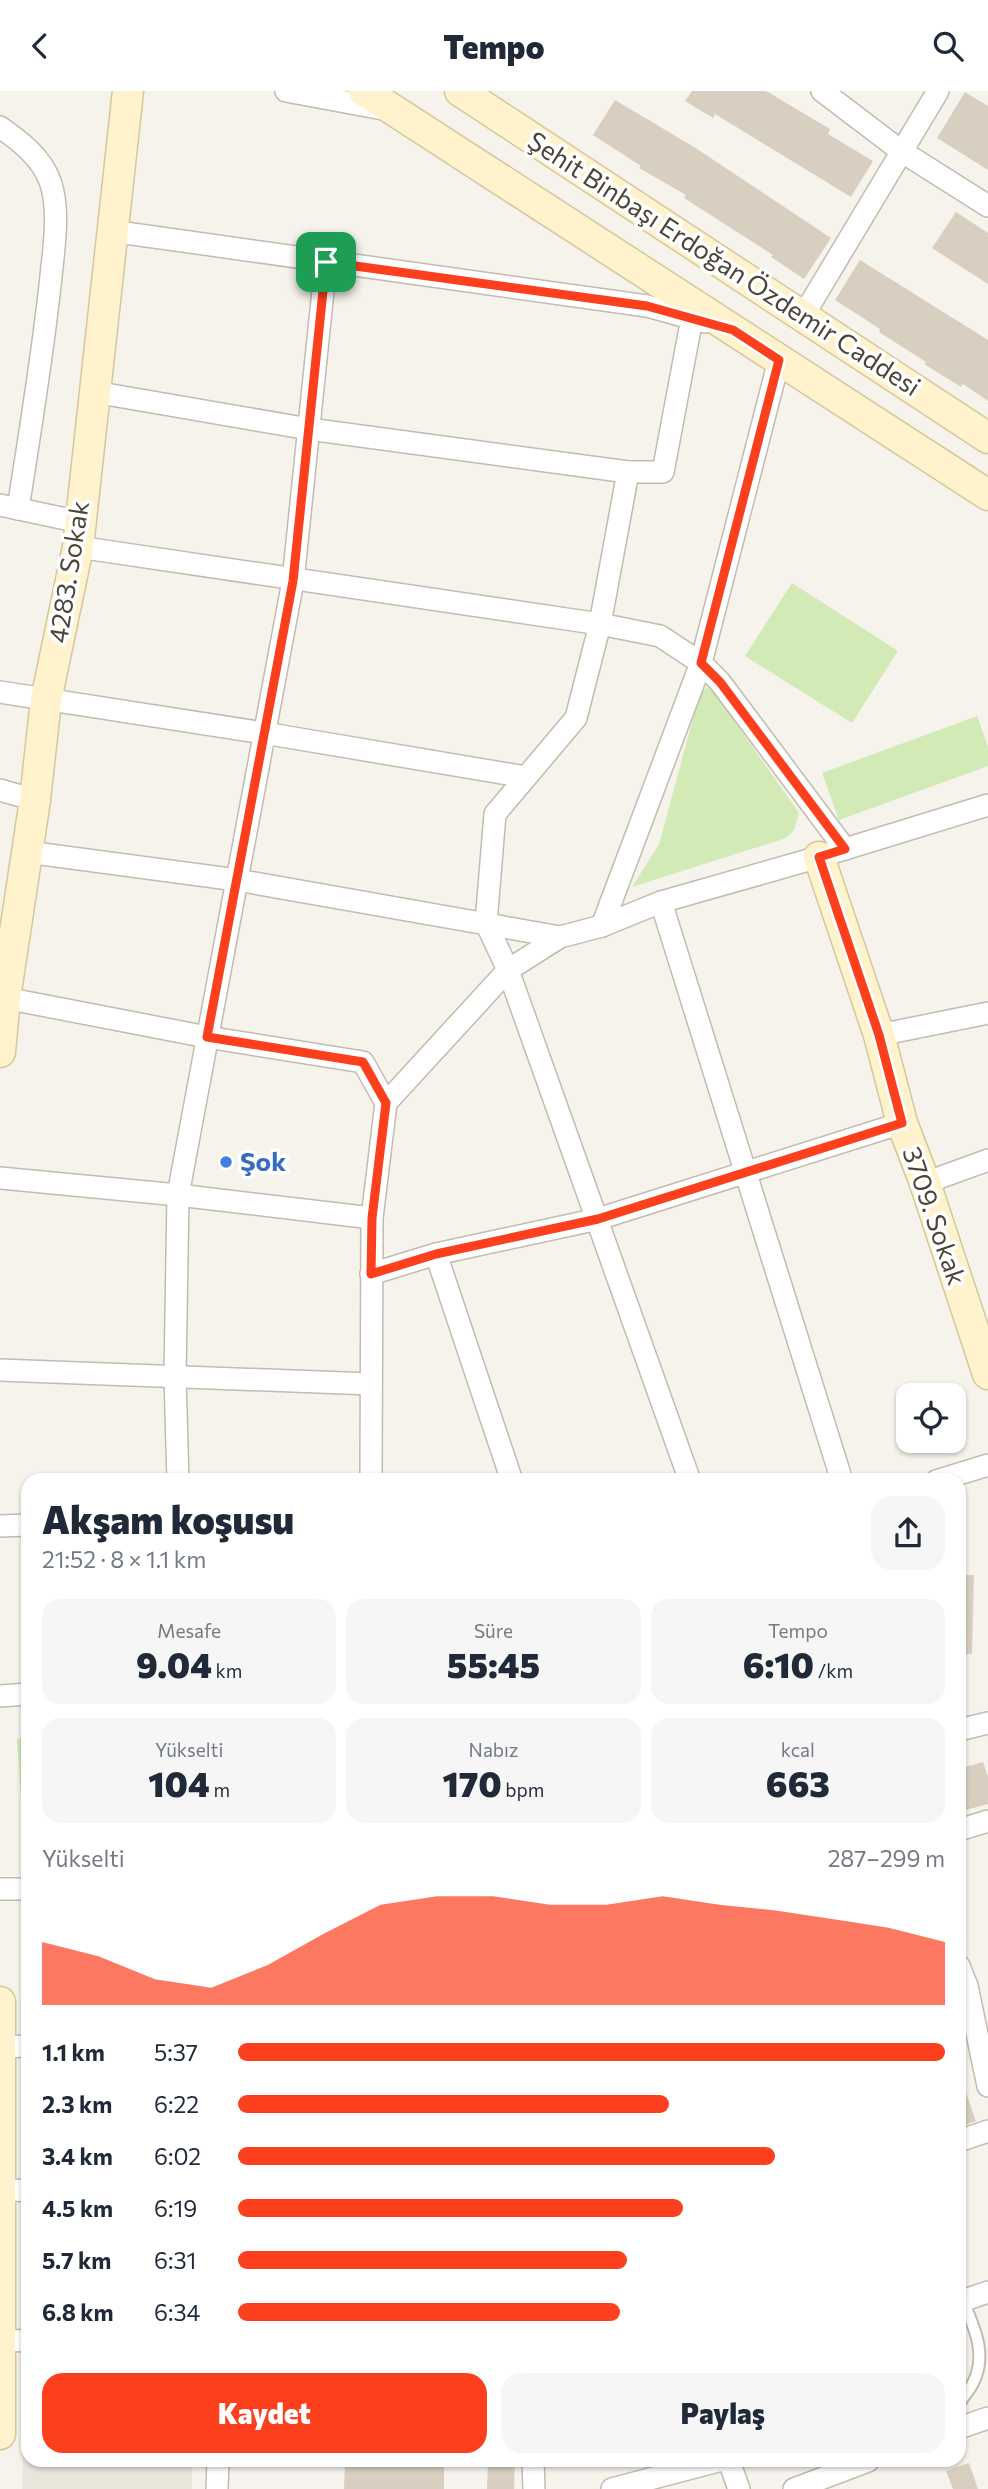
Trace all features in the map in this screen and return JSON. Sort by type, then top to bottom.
[{"type":"street","name":"4283. Sokak","points":[[0,1052],[2,1001],[35,800],[46,700],[79,534],[128,91]]},
{"type":"street","points":[[286,91],[395,111]]},
{"type":"street","name":"Şehit Binbaşı Erdoğan Özdemir Caddesi","points":[[364,91],[988,495]]},
{"type":"street","name":"Şehit Binbaşı Erdoğan Özdemir Caddesi","points":[[460,91],[988,438]]},
{"type":"street","points":[[822,91],[901,151],[988,206]]},
{"type":"street","points":[[803,316],[938,91]]},
{"type":"street","points":[[0,127],[30,151],[41,164],[51,183],[56,226],[44,344],[9,507],[79,534],[293,581],[600,624],[660,636],[701,663],[720,682],[832,853]]},
{"type":"street","points":[[111,231],[647,306],[733,330]]},
{"type":"street","points":[[177,1473],[175,1376],[178,1195],[293,581],[326,262]]},
{"type":"street","points":[[94,392],[309,429],[628,472],[663,472],[692,318]]},
{"type":"street","points":[[602,926],[701,663],[779,360]]},
{"type":"street","points":[[628,472],[600,624],[576,718],[495,814],[486,923],[508,970],[687,1473]]},
{"type":"street","points":[[0,692],[526,777]]},
{"type":"street","points":[[0,790],[35,800]]},
{"type":"street","points":[[371,1473],[372,1218],[386,1103],[508,970],[559,937],[602,926],[662,902],[988,805]]},
{"type":"street","points":[[27,852],[237,880],[559,937]]},
{"type":"street","name":"3709. Sokak","points":[[832,853],[902,1123],[982,1333],[988,1374]]},
{"type":"street","points":[[662,902],[840,1473]]},
{"type":"street","points":[[2,1001],[363,1062],[386,1103]]},
{"type":"street","points":[[879,1035],[988,1013]]},
{"type":"street","points":[[371,1274],[436,1254],[598,1219],[746,1170],[902,1123]]},
{"type":"street","points":[[925,1183],[988,1160]]},
{"type":"street","points":[[0,1178],[178,1195],[372,1218]]},
{"type":"street","points":[[436,1254],[509,1473]]},
{"type":"street","points":[[0,1370],[371,1384]]},
{"type":"street","points":[[962,1473],[988,1465]]},
{"type":"street","points":[[0,1526],[21,1525]]},
{"type":"street","points":[[0,1696],[21,1694]]},
{"type":"street","points":[[966,1728],[988,1723]]},
{"type":"street","points":[[966,1828],[988,1821]]},
{"type":"street","points":[[0,1889],[21,1889]]},
{"type":"street","points":[[966,1987],[988,1980]]},
{"type":"street","points":[[966,2000],[988,2086]]},
{"type":"street","points":[[0,2002],[15,2047],[1,2189],[0,2434]]},
{"type":"street","points":[[966,2139],[988,2131]]},
{"type":"street","points":[[1,2189],[21,2190]]},
{"type":"street","points":[[966,2300],[988,2292]]},
{"type":"street","points":[[0,2340],[21,2341]]},
{"type":"street","points":[[966,2425],[988,2417]]},
{"type":"street","points":[[217,2489],[218,2467]]},
{"type":"street","points":[[533,2467],[534,2489]]},
{"type":"street","points":[[612,2489],[648,2469],[666,2467]]},
{"type":"street","points":[[731,2467],[739,2489]]},
{"type":"street","points":[[807,2486],[853,2467]]},
{"type":"lane","points":[[966,2312],[976,2333],[980,2354],[976,2374],[966,2391]]},
{"type":"shaded area","points":[[23,2467],[192,2467],[192,2489],[22,2489]]},
{"type":"green space","points":[[792,583],[898,651],[852,723],[745,656]]},
{"type":"green space","points":[[707,687],[714,692],[799,813],[794,830],[786,838],[632,887],[659,844],[700,693]]},
{"type":"green space","points":[[977,716],[988,747],[988,766],[839,820],[822,773]]},
{"type":"green space","points":[[21,1738],[21,1796],[17,1739]]},
{"type":"building","points":[[692,91],[766,91],[830,129],[828,134],[873,161],[851,197],[715,114],[713,118],[685,101]]},
{"type":"building","points":[[965,92],[988,106],[988,170],[937,138]]},
{"type":"building","points":[[615,100],[694,147],[831,238],[804,279],[771,257],[773,255],[684,198],[686,195],[639,168],[641,166],[593,135]]},
{"type":"building","points":[[956,212],[988,233],[988,284],[932,248]]},
{"type":"building","points":[[860,260],[988,340],[988,401],[963,384],[961,387],[924,364],[926,362],[835,300]]},
{"type":"building","points":[[966,1575],[974,1575],[972,1654],[966,1654]]},
{"type":"building","points":[[983,1762],[988,1777],[988,1804],[966,1810],[966,1767]]},
{"type":"building","points":[[966,2093],[976,2121],[966,2125]]},
{"type":"building","points":[[969,2463],[978,2489],[953,2489],[946,2471],[966,2467]]},
{"type":"building","points":[[345,2467],[444,2467],[444,2489],[344,2489]]},
{"type":"building","points":[[488,2467],[515,2467],[514,2489],[487,2489]]},
{"type":"place","name":"Şok","points":[[226,1162]]},
{"type":"route","points":[[326,262],[647,306],[733,330],[779,360],[701,663],[720,682],[845,849],[819,857],[879,1035],[902,1123],[746,1170],[598,1219],[436,1254],[371,1274],[372,1218],[386,1103],[363,1062],[207,1037],[293,581],[326,262]]}]
